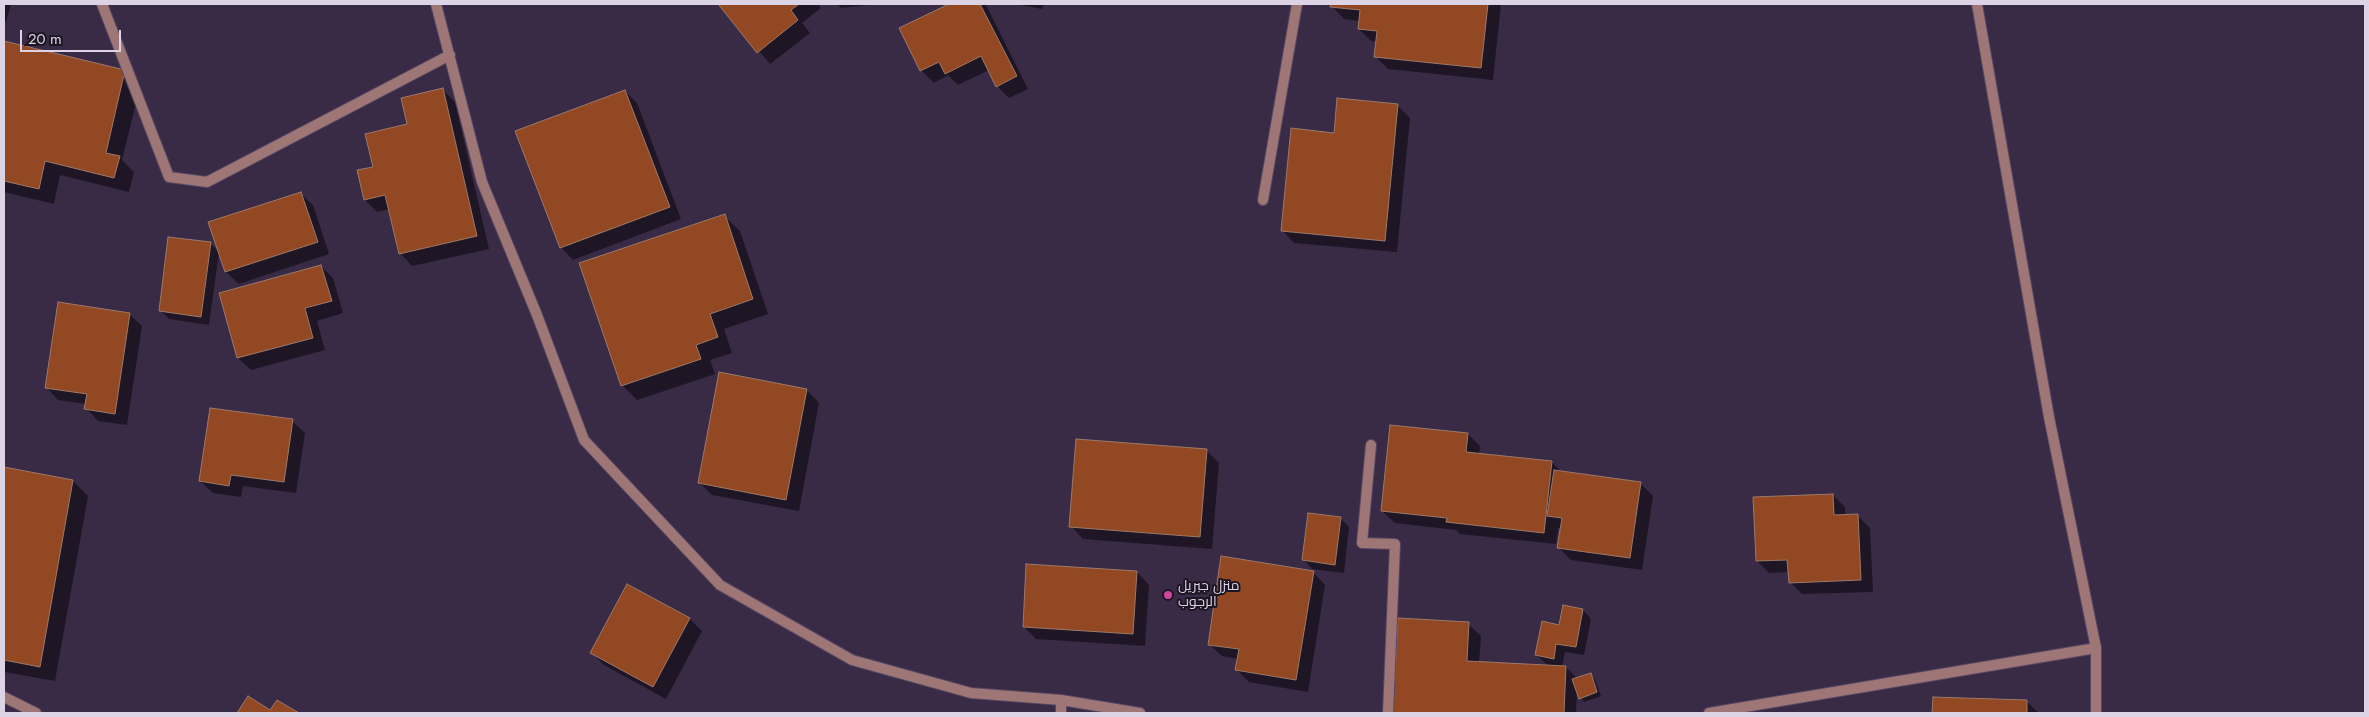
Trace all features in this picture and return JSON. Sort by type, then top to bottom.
[{"type":"street","points":[[102,4],[169,177],[207,182],[450,55]]},
{"type":"street","points":[[436,4],[482,182],[537,315],[584,440],[720,585],[852,660],[971,693],[1061,700],[1140,713]]},
{"type":"street","points":[[1263,200],[1297,4]]},
{"type":"street","points":[[1977,4],[2049,418],[2096,648],[2096,713]]},
{"type":"street","points":[[1371,445],[1362,543],[1395,544],[1388,713]]},
{"type":"street","points":[[1709,713],[2096,648]]},
{"type":"street","points":[[4,697],[36,713]]},
{"type":"street","points":[[1061,700],[1061,713]]},
{"type":"building","points":[[718,4],[799,4],[791,10],[798,20],[757,53]]},
{"type":"building","points":[[949,4],[980,4],[1017,76],[996,87],[981,56],[945,74],[939,62],[920,71],[899,28]]},
{"type":"building","points":[[1331,4],[1488,4],[1481,68],[1374,57],[1377,31],[1358,29],[1360,10],[1330,7]]},
{"type":"building","points":[[4,41],[125,70],[106,153],[120,156],[114,178],[45,161],[39,189],[4,181]]},
{"type":"building","points":[[443,88],[477,236],[399,254],[385,195],[364,200],[357,170],[373,167],[365,134],[407,124],[401,98]]},
{"type":"building","points":[[625,90],[670,207],[560,248],[515,131]]},
{"type":"building","points":[[1337,98],[1398,104],[1385,241],[1281,231],[1291,128],[1334,133]]},
{"type":"building","points":[[301,192],[318,242],[225,272],[208,222]]},
{"type":"building","points":[[725,214],[753,299],[710,314],[718,337],[696,345],[701,359],[621,386],[579,263]]},
{"type":"building","points":[[168,237],[211,242],[201,317],[159,311]]},
{"type":"building","points":[[321,265],[332,301],[305,308],[313,338],[237,358],[219,293]]},
{"type":"building","points":[[58,302],[130,313],[115,414],[84,409],[87,394],[45,388]]},
{"type":"building","points":[[719,372],[807,389],[786,500],[698,483]]},
{"type":"building","points":[[210,408],[293,419],[284,482],[231,475],[229,486],[199,481]]},
{"type":"building","points":[[1390,425],[1468,433],[1466,452],[1552,461],[1544,533],[1446,522],[1447,518],[1381,511]]},
{"type":"building","points":[[1076,439],[1207,449],[1200,537],[1069,527]]},
{"type":"building","points":[[4,467],[73,480],[40,667],[4,660]]},
{"type":"building","points":[[1554,470],[1641,482],[1630,558],[1557,548],[1562,518],[1547,516]]},
{"type":"building","points":[[1833,494],[1834,515],[1858,514],[1861,580],[1789,583],[1787,560],[1756,561],[1753,497]]},
{"type":"building","points":[[1308,513],[1341,517],[1335,565],[1302,560]]},
{"type":"building","points":[[1221,556],[1314,571],[1296,680],[1235,670],[1239,649],[1208,645]]},
{"type":"building","points":[[1026,564],[1137,571],[1133,634],[1023,627]]},
{"type":"building","points":[[627,584],[690,618],[653,687],[590,653]]},
{"type":"building","points":[[1563,605],[1583,609],[1576,647],[1556,644],[1554,659],[1535,655],[1542,621],[1559,625]]},
{"type":"building","points":[[1398,618],[1469,622],[1467,661],[1566,666],[1564,713],[1393,713]]},
{"type":"building","points":[[1591,673],[1597,692],[1579,699],[1572,679]]},
{"type":"building","points":[[248,696],[270,710],[277,700],[299,713],[237,713]]},
{"type":"building","points":[[1933,697],[2027,700],[2027,713],[1932,713]]},
{"type":"place","name":"منزل جبريل الرجوب","points":[[1168,595]]}]
